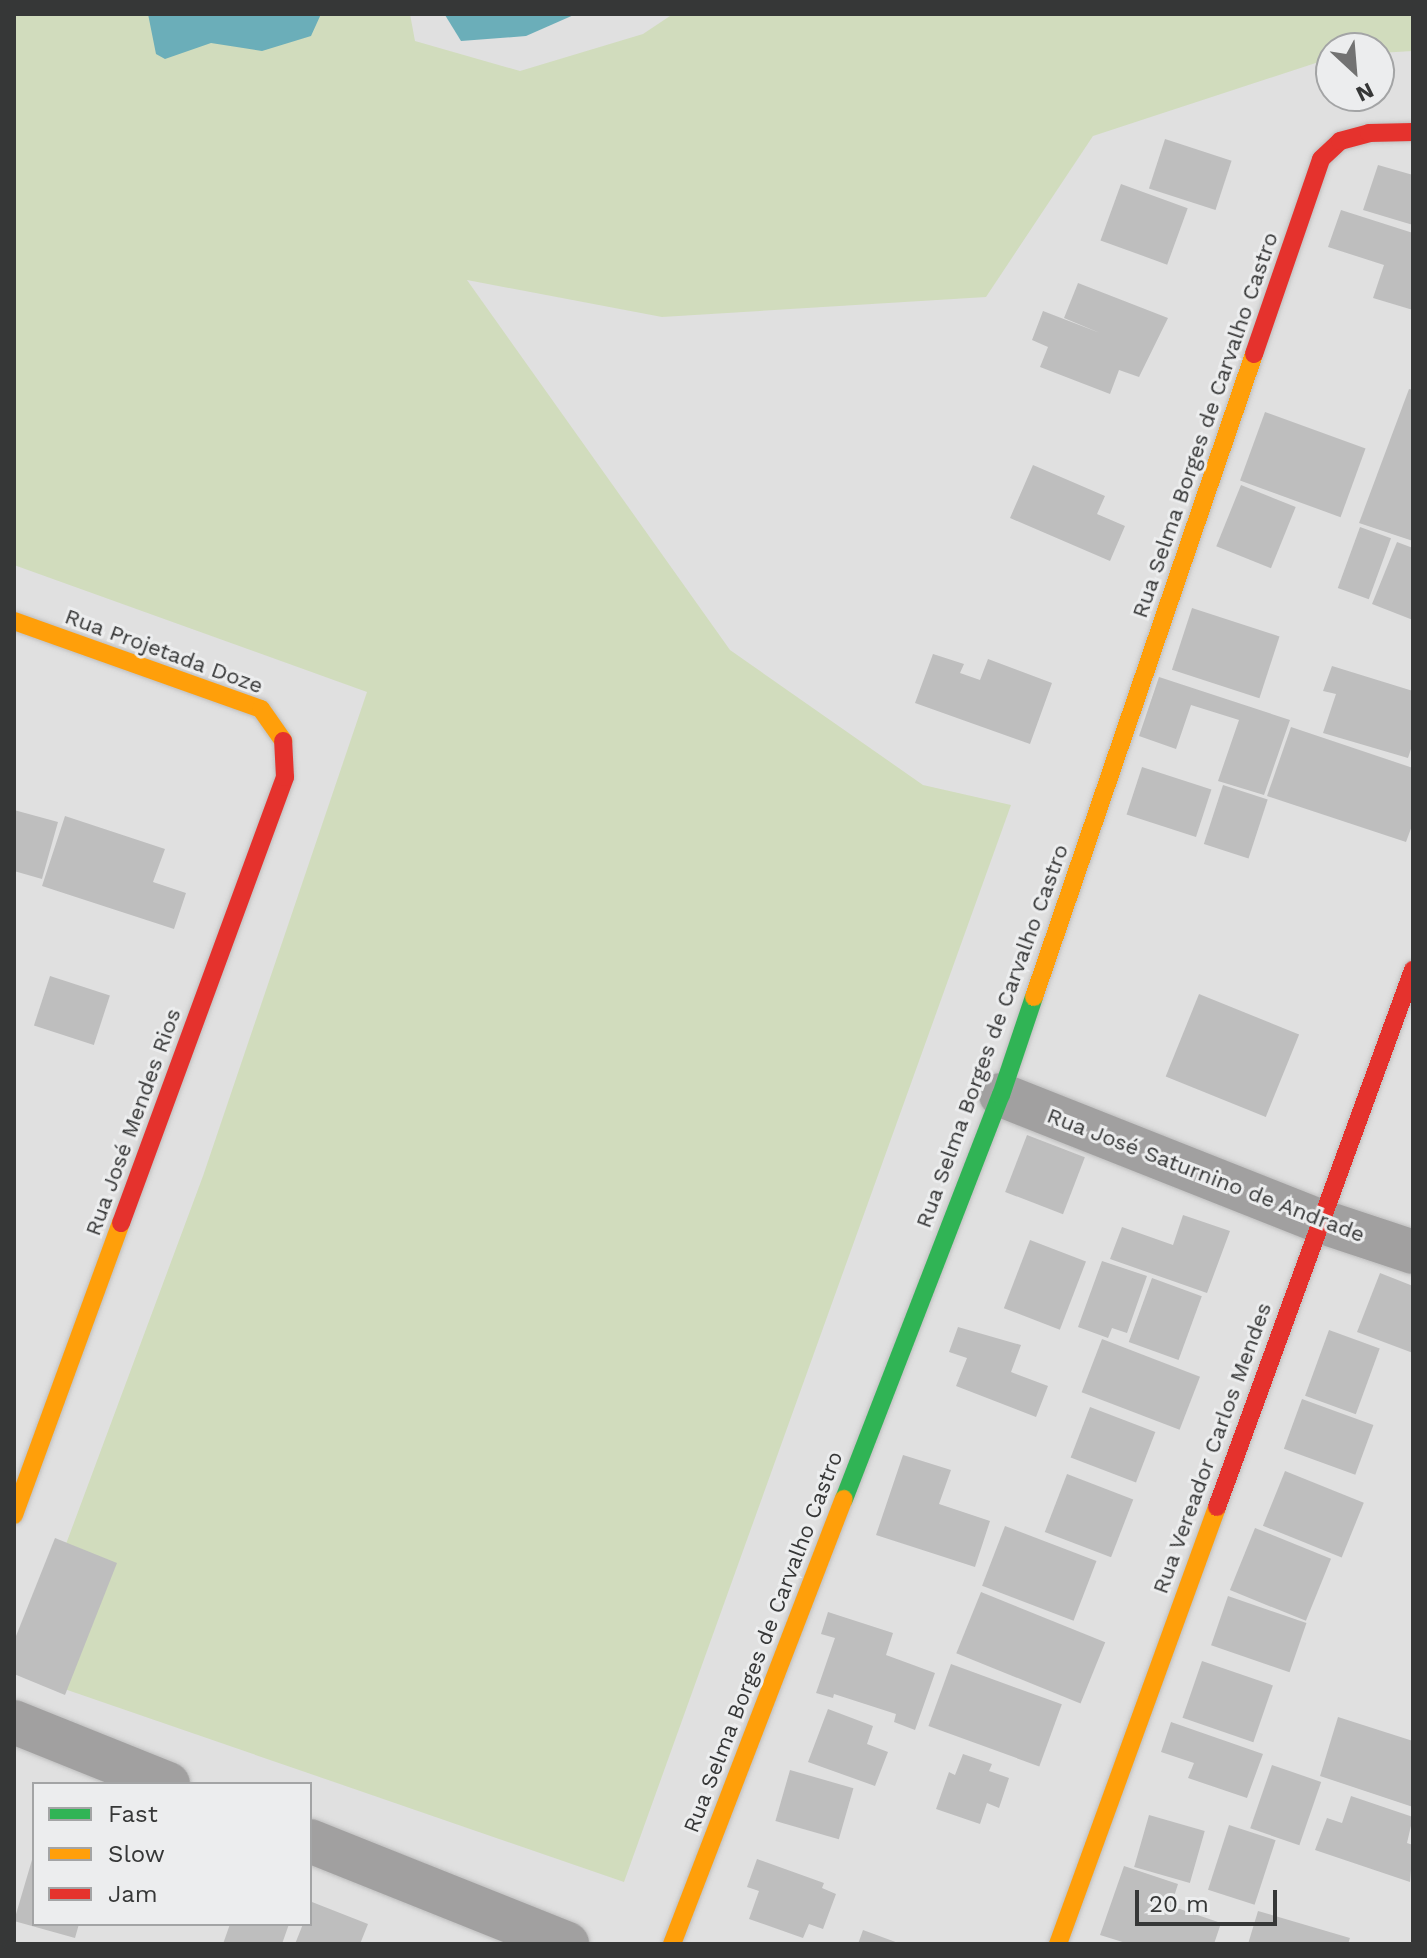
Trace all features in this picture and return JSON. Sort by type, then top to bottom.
[{"type":"street","name":"Rua Selma Borges de Carvalho Castro","points":[[672,1944],[1001,1095],[1321,159],[1340,141],[1369,133],[1413,132]]},
{"type":"street","name":"Rua Projetada Doze","points":[[14,621],[261,709],[285,743]]},
{"type":"street","name":"Rua José Mendes Rios","points":[[14,1515],[285,777],[285,743]]},
{"type":"street","name":"Rua Vereador Carlos Mendes","points":[[1058,1944],[1413,970]]},
{"type":"street","name":"Rua José Saturnino de Andrade","points":[[1001,1095],[1320,1221],[1413,1252]]},
{"type":"street","points":[[14,1722],[163,1782]]},
{"type":"street","points":[[312,1842],[567,1944]]},
{"type":"green space","points":[[14,14],[410,14],[415,41],[520,71],[643,34],[673,14],[1413,14],[1413,51],[1395,52],[1395,32],[1315,32],[1315,63],[1093,136],[986,297],[662,317],[467,280],[730,650],[923,785],[1011,805],[624,1882],[18,1673],[203,1176],[367,692],[14,565]]},
{"type":"water","points":[[148,14],[321,14],[311,36],[262,51],[211,43],[165,59],[156,54]]},
{"type":"water","points":[[576,14],[526,36],[461,41],[445,15]]},
{"type":"building","points":[[1165,139],[1232,161],[1216,210],[1149,188]]},
{"type":"building","points":[[1378,165],[1413,175],[1413,225],[1363,210]]},
{"type":"building","points":[[1121,184],[1188,208],[1167,265],[1100,240]]},
{"type":"building","points":[[1341,210],[1413,233],[1413,310],[1373,298],[1384,265],[1328,247]]},
{"type":"building","points":[[1078,283],[1168,318],[1139,377],[1119,370],[1110,394],[1040,367],[1048,347],[1032,340],[1043,311],[1100,333],[1064,318]]},
{"type":"building","points":[[1409,389],[1413,390],[1413,541],[1359,523]]},
{"type":"building","points":[[1265,412],[1366,449],[1341,517],[1240,481]]},
{"type":"building","points":[[1033,465],[1105,496],[1097,514],[1125,526],[1110,561],[1010,518]]},
{"type":"building","points":[[1241,485],[1296,507],[1271,568],[1216,546]]},
{"type":"building","points":[[1360,527],[1391,538],[1369,599],[1338,588]]},
{"type":"building","points":[[1397,542],[1413,548],[1413,620],[1372,604]]},
{"type":"building","points":[[1192,608],[1279,636],[1259,698],[1172,670]]},
{"type":"building","points":[[933,654],[964,664],[960,673],[980,680],[988,659],[1052,683],[1030,744],[915,703]]},
{"type":"building","points":[[1332,666],[1413,691],[1413,743],[1408,758],[1323,733],[1336,694],[1323,691]]},
{"type":"building","points":[[1159,677],[1290,720],[1264,795],[1218,781],[1239,720],[1191,705],[1176,749],[1139,736]]},
{"type":"building","points":[[1291,727],[1413,768],[1413,823],[1406,842],[1267,796]]},
{"type":"building","points":[[1142,767],[1211,790],[1196,837],[1127,815]]},
{"type":"building","points":[[1223,785],[1268,800],[1249,858],[1204,844]]},
{"type":"building","points":[[14,810],[58,822],[42,879],[14,871]]},
{"type":"building","points":[[65,816],[165,849],[153,882],[186,893],[174,929],[42,886]]},
{"type":"building","points":[[50,976],[110,995],[94,1045],[34,1025]]},
{"type":"building","points":[[1199,994],[1299,1034],[1266,1117],[1166,1077]]},
{"type":"building","points":[[1027,1135],[1085,1157],[1063,1214],[1005,1192]]},
{"type":"building","points":[[1183,1215],[1230,1231],[1207,1293],[1110,1259],[1122,1227],[1173,1245]]},
{"type":"building","points":[[1030,1240],[1086,1262],[1060,1330],[1004,1308]]},
{"type":"building","points":[[1102,1261],[1147,1276],[1127,1333],[1112,1328],[1108,1338],[1078,1327]]},
{"type":"building","points":[[1380,1273],[1413,1286],[1413,1353],[1357,1332]]},
{"type":"building","points":[[1152,1278],[1202,1296],[1179,1360],[1129,1342]]},
{"type":"building","points":[[958,1327],[1021,1345],[1011,1372],[1048,1386],[1036,1417],[956,1386],[967,1358],[949,1352]]},
{"type":"building","points":[[1329,1330],[1380,1348],[1356,1414],[1305,1396]]},
{"type":"building","points":[[1102,1339],[1200,1377],[1180,1430],[1082,1392]]},
{"type":"building","points":[[1302,1399],[1373,1425],[1355,1475],[1284,1449]]},
{"type":"building","points":[[1090,1407],[1155,1432],[1136,1482],[1071,1457]]},
{"type":"building","points":[[903,1455],[951,1470],[939,1504],[990,1521],[975,1567],[876,1535]]},
{"type":"building","points":[[1285,1471],[1364,1503],[1342,1558],[1263,1526]]},
{"type":"building","points":[[1067,1474],[1133,1499],[1111,1557],[1045,1532]]},
{"type":"building","points":[[1005,1526],[1096,1561],[1074,1621],[982,1586]]},
{"type":"building","points":[[1255,1528],[1331,1559],[1306,1621],[1230,1590]]},
{"type":"building","points":[[55,1538],[117,1563],[65,1695],[14,1674],[14,1641]]},
{"type":"building","points":[[981,1592],[1105,1642],[1081,1703],[956,1653]]},
{"type":"building","points":[[1228,1596],[1306,1623],[1290,1672],[1211,1645]]},
{"type":"building","points":[[828,1612],[893,1633],[886,1655],[935,1673],[915,1730],[894,1722],[896,1714],[834,1694],[833,1698],[816,1693],[835,1638],[821,1634]]},
{"type":"building","points":[[1202,1661],[1273,1685],[1253,1742],[1182,1718]]},
{"type":"building","points":[[951,1664],[1062,1704],[1039,1766],[928,1726]]},
{"type":"building","points":[[828,1709],[873,1726],[867,1744],[888,1752],[875,1786],[808,1762]]},
{"type":"building","points":[[1338,1717],[1413,1741],[1413,1807],[1320,1776]]},
{"type":"building","points":[[1171,1722],[1263,1754],[1247,1798],[1188,1778],[1194,1763],[1161,1752]]},
{"type":"building","points":[[963,1754],[992,1764],[989,1771],[1009,1778],[999,1808],[987,1803],[980,1824],[936,1809],[949,1772],[955,1775]]},
{"type":"building","points":[[1272,1765],[1321,1782],[1299,1845],[1250,1828]]},
{"type":"building","points":[[790,1770],[853,1788],[839,1839],[775,1821]]},
{"type":"building","points":[[1351,1796],[1413,1817],[1407,1843],[1413,1845],[1410,1882],[1315,1850],[1327,1818],[1342,1823]]},
{"type":"building","points":[[1149,1815],[1205,1831],[1190,1883],[1134,1867]]},
{"type":"building","points":[[1229,1825],[1276,1840],[1255,1905],[1208,1890]]},
{"type":"building","points":[[757,1859],[824,1883],[822,1888],[836,1894],[823,1929],[809,1924],[803,1938],[749,1919],[759,1891],[747,1887]]},
{"type":"building","points":[[32,1860],[32,1926],[78,1926],[75,1938],[14,1921]]},
{"type":"building","points":[[1124,1866],[1178,1884],[1171,1906],[1221,1923],[1214,1944],[1129,1944],[1100,1935]]},
{"type":"building","points":[[312,1902],[368,1924],[360,1944],[295,1944],[302,1926],[312,1926]]},
{"type":"building","points":[[1258,1911],[1350,1938],[1348,1944],[1248,1944]]},
{"type":"building","points":[[229,1926],[288,1926],[282,1944],[223,1944]]},
{"type":"building","points":[[863,1930],[901,1944],[858,1944]]},
{"type":"traffic: fast","points":[[844,1499],[1001,1095],[1034,997]]},
{"type":"traffic: slow","points":[[1034,997],[1254,354]]},
{"type":"traffic: slow","points":[[14,621],[261,709],[283,741]]},
{"type":"traffic: slow","points":[[14,1515],[121,1223]]},
{"type":"traffic: slow","points":[[672,1944],[844,1499]]},
{"type":"traffic: slow","points":[[1058,1944],[1217,1507]]},
{"type":"traffic: jam","points":[[1254,354],[1321,159],[1340,141],[1369,133],[1413,132]]},
{"type":"traffic: jam","points":[[121,1223],[285,777],[283,741]]},
{"type":"traffic: jam","points":[[1217,1507],[1413,970]]}]
